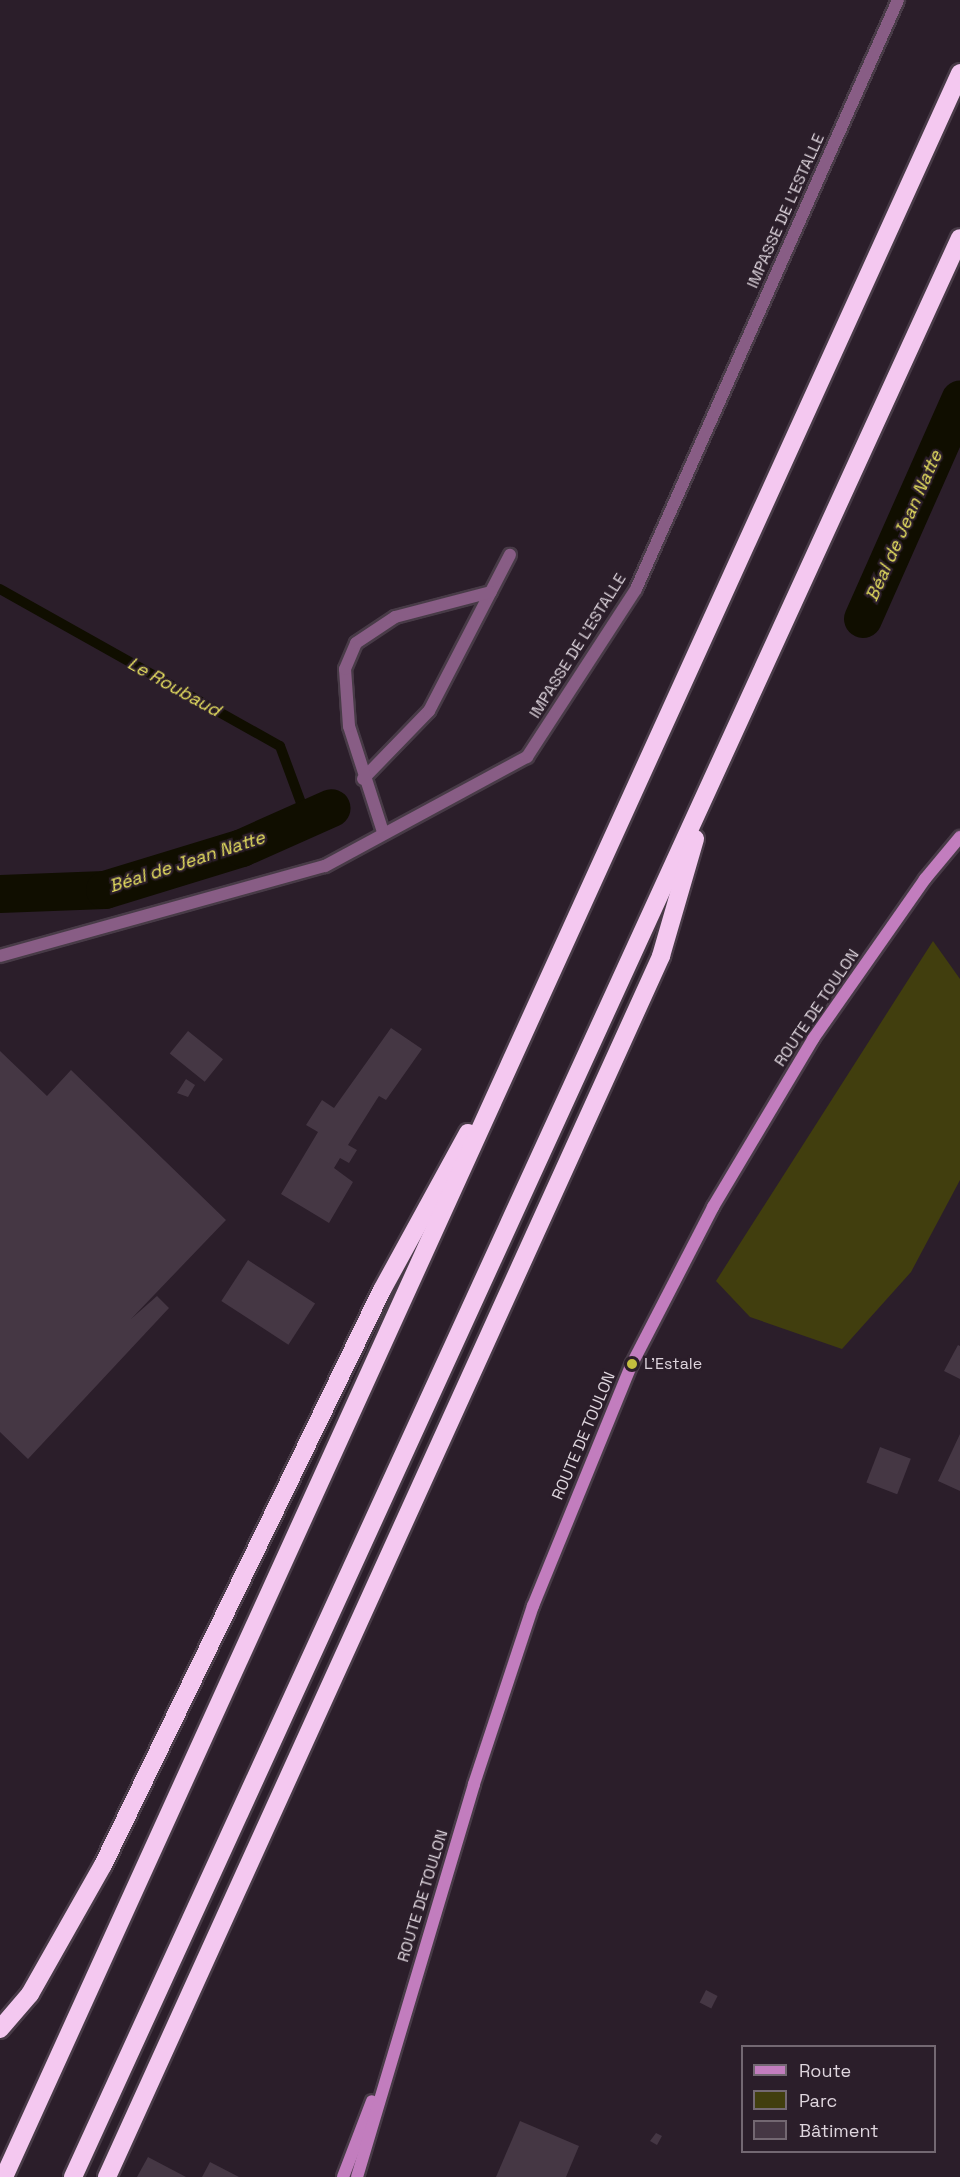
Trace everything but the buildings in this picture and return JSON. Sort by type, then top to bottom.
[{"type":"highway","points":[[4,2177],[960,74]]},
{"type":"highway","points":[[73,2177],[960,238]]},
{"type":"highway","points":[[107,2177],[661,956],[711,780]]},
{"type":"highway","points":[[0,2029],[30,1994],[103,1865],[382,1290],[539,1002]]},
{"type":"main road","name":"ROUTE DE TOULON","points":[[357,2177],[474,1784],[533,1606],[632,1364],[713,1207],[813,1039],[925,879],[960,837]]},
{"type":"main road","name":"ROUTE DE TOULON","points":[[343,2177],[406,2010]]},
{"type":"street","name":"IMPASSE DE L'ESTALLE","points":[[0,956],[325,866],[383,832],[527,757],[636,589],[898,0]]},
{"type":"street","points":[[363,779],[429,711],[510,555]]},
{"type":"street","points":[[383,832],[363,779],[349,726],[345,669],[356,643],[395,617],[491,592]]},
{"type":"green space","points":[[933,941],[960,979],[960,1180],[911,1272],[842,1349],[750,1317],[716,1281]]},
{"type":"waterway","name":"Béal de Jean Natte","points":[[863,619],[960,400]]},
{"type":"waterway","name":"Le Roubaud","points":[[0,589],[280,746],[307,819]]},
{"type":"waterway","name":"Béal de Jean Natte","points":[[0,894],[105,890],[242,848],[332,808]]},
{"type":"place","name":"L'Estale","points":[[632,1364]]}]
